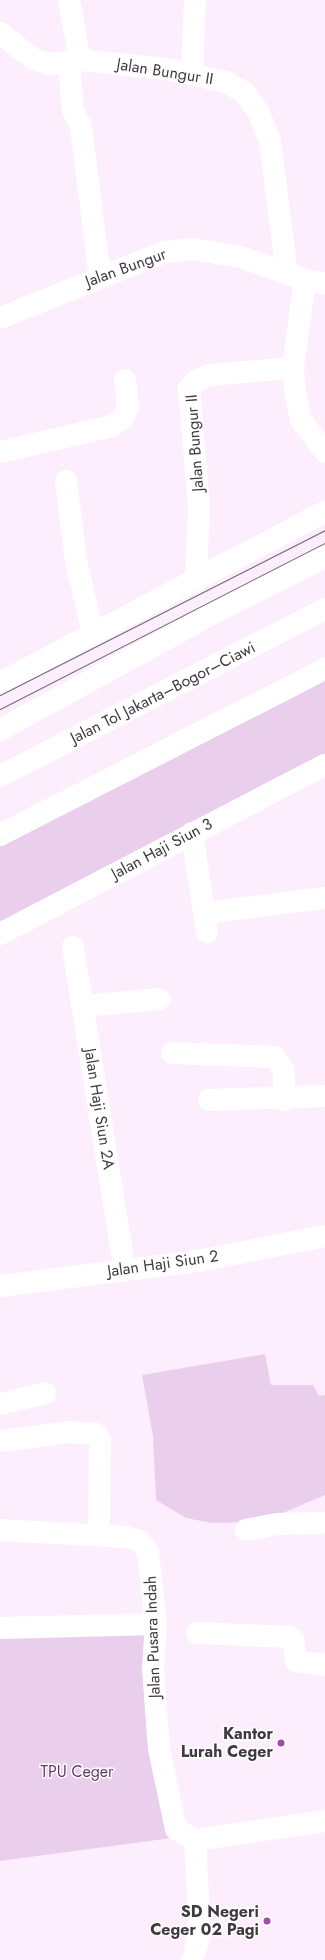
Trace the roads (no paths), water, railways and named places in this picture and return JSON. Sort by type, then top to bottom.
[{"type":"main road","points":[[69,0],[75,68],[73,111],[81,127],[100,276]]},
{"type":"main road","points":[[192,74],[195,0]]},
{"type":"main road","name":"Jalan Bungur II","points":[[0,33],[33,59],[49,64],[75,68],[192,74],[226,82],[245,93],[259,113],[270,141],[306,279],[293,368],[301,420],[325,452]]},
{"type":"main road","name":"Jalan Bungur","points":[[0,318],[100,276],[164,252],[193,249],[241,257],[306,279]]},
{"type":"main road","name":"Jalan Bungur II","points":[[196,581],[199,505],[189,388],[197,380],[209,376],[293,368]]},
{"type":"main road","points":[[0,452],[112,426],[123,418],[128,408],[125,380]]},
{"type":"main road","points":[[66,481],[76,560],[94,634]]},
{"type":"main road","points":[[0,684],[325,512]]},
{"type":"main road","points":[[0,730],[224,607],[325,557]]},
{"type":"main road","name":"Jalan Tol Jakarta–Bogor–Ciawi","points":[[0,776],[325,609]]},
{"type":"main road","points":[[0,835],[320,672]]},
{"type":"main road","name":"Jalan Haji Siun 3","points":[[0,934],[325,765]]},
{"type":"main road","points":[[192,833],[205,923],[325,898]]},
{"type":"main road","name":"Jalan Haji Siun 2A","points":[[73,947],[125,1270]]},
{"type":"main road","points":[[82,1006],[160,999]]},
{"type":"main road","points":[[172,1053],[275,1057],[284,1072],[284,1100]]},
{"type":"main road","points":[[209,1100],[284,1100],[325,1096]]},
{"type":"main road","name":"Jalan Haji Siun 2","points":[[0,1286],[198,1261],[325,1236]]},
{"type":"main road","points":[[0,1404],[46,1394]]},
{"type":"main road","points":[[2,1441],[69,1432],[96,1434],[100,1441],[99,1535]]},
{"type":"main road","points":[[246,1530],[292,1523],[325,1523]]},
{"type":"main road","name":"Jalan Pusara Indah","points":[[0,1530],[99,1535],[140,1541],[148,1552],[156,1624],[154,1690],[159,1748],[170,1813],[176,1829],[195,1840]]},
{"type":"main road","points":[[0,1628],[156,1624]]},
{"type":"main road","points":[[197,1633],[289,1637],[293,1639],[296,1661],[325,1665]]},
{"type":"main road","points":[[192,1960],[200,1934],[195,1840],[325,1821]]},
{"type":"tram line","points":[[0,695],[325,530]]},
{"type":"tram line","points":[[0,709],[325,543]]},
{"type":"place","name":"Kantor Lurah Ceger","points":[[281,1743]]},
{"type":"place","name":"SD Negeri Ceger 02 Pagi","points":[[267,1921]]},
{"type":"park label","name":"TPU Ceger","points":[[77,1772]]}]
